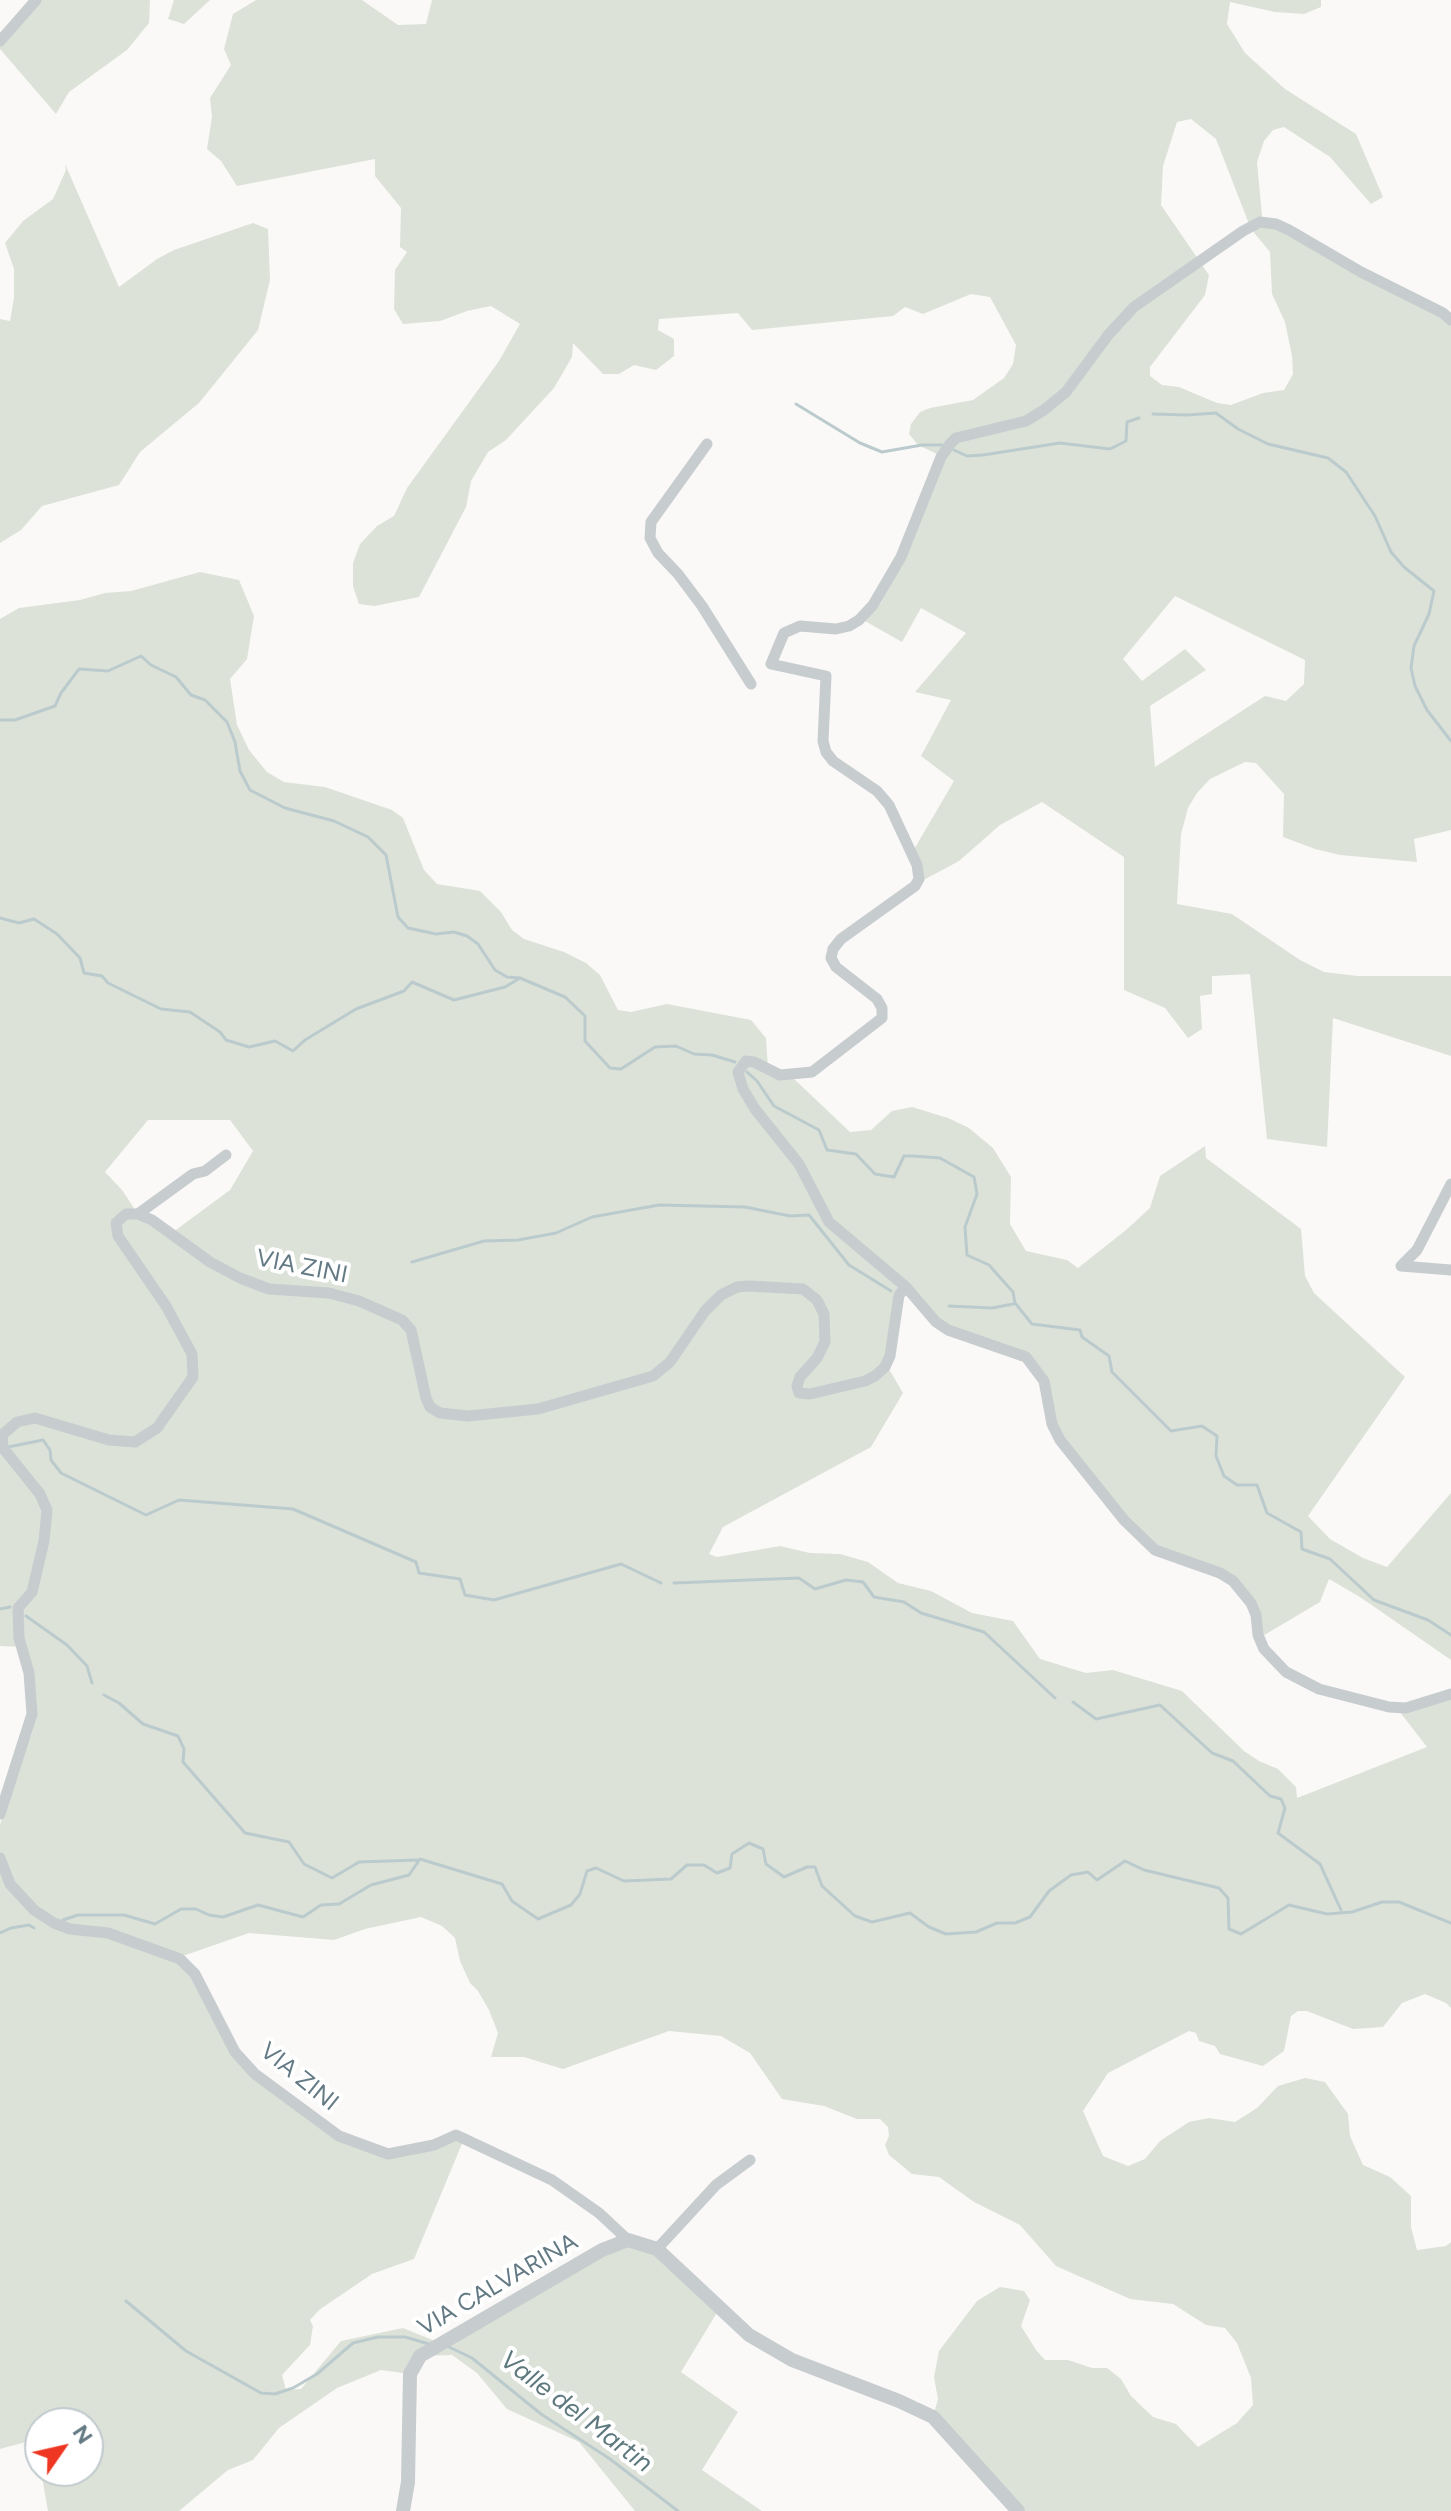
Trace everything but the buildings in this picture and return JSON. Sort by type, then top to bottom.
[{"type":"street","points":[[0,41],[36,0]]},
{"type":"street","points":[[1451,320],[1289,230],[1260,222],[1134,307],[1109,334],[1066,392],[1044,410],[1026,421],[956,438],[950,444],[941,457],[901,557],[873,605],[849,626],[836,629],[800,626],[784,633],[771,664],[826,676],[823,741],[826,752],[833,761],[877,791],[889,805],[905,836],[919,879],[915,886],[841,939],[833,949],[831,958],[836,967],[877,999],[882,1008],[882,1018],[812,1072],[780,1075],[746,1061],[738,1072],[743,1089],[755,1109],[799,1164],[829,1222],[906,1287],[936,1322],[948,1330],[1026,1357],[1044,1381],[1052,1424],[1060,1440],[1124,1520],[1155,1550],[1220,1573],[1233,1581],[1251,1603],[1264,1649],[1286,1672],[1319,1689],[1389,1707],[1406,1708],[1451,1694]]},
{"type":"street","points":[[707,444],[651,522],[650,538],[658,553],[702,606],[751,684]]},
{"type":"street","points":[[0,1814],[32,1714],[29,1673],[19,1638],[18,1608],[32,1592],[44,1541],[47,1510],[40,1494],[3,1448],[2,1435],[17,1422],[35,1418],[109,1440],[135,1442],[157,1428],[193,1377],[194,1364],[166,1306],[118,1236],[116,1223],[126,1214],[138,1214],[226,1155]]},
{"type":"street","points":[[1451,1184],[1417,1250],[1401,1266],[1451,1270]]},
{"type":"street","name":"VIA ZINI","points":[[138,1214],[240,1278],[269,1289],[329,1293],[359,1301],[402,1320],[411,1330],[430,1407],[440,1413],[468,1416],[538,1409],[653,1376],[670,1362],[705,1311],[721,1295],[737,1287],[803,1289],[817,1300],[824,1314],[825,1342],[817,1358],[800,1377],[797,1386],[799,1393],[810,1394],[865,1381],[885,1367],[890,1356],[899,1295],[906,1287]]},
{"type":"street","name":"VIA ZINI","points":[[0,1858],[10,1884],[34,1910],[54,1923],[70,1929],[108,1933],[180,1959],[195,1974],[235,2052],[255,2074],[339,2136],[388,2154],[434,2145],[456,2135],[552,2180],[599,2213],[628,2240]]},
{"type":"street","points":[[657,2249],[716,2185],[750,2160]]},
{"type":"street","points":[[628,2240],[657,2249],[749,2335],[792,2360],[933,2417],[1018,2511]]},
{"type":"street","name":"VIA CALVARINA","points":[[403,2511],[408,2482],[410,2374],[420,2356],[602,2250],[628,2240]]},
{"type":"shaded area","points":[[32,0],[150,0],[149,23],[127,50],[69,92],[56,114],[0,49],[0,40]]},
{"type":"shaded area","points":[[174,0],[210,0],[184,24],[168,19]]},
{"type":"shaded area","points":[[256,0],[362,0],[398,25],[426,24],[432,0],[1321,0],[1321,7],[1304,14],[1275,12],[1230,2],[1227,24],[1245,53],[1285,89],[1356,134],[1383,197],[1371,204],[1330,157],[1284,127],[1273,130],[1264,141],[1257,162],[1263,226],[1285,228],[1451,320],[1451,830],[1414,839],[1417,862],[1340,855],[1315,849],[1283,837],[1284,794],[1256,763],[1245,762],[1210,779],[1188,808],[1181,834],[1177,904],[1232,914],[1300,960],[1324,972],[1358,976],[1451,976],[1451,1056],[1333,1018],[1327,1147],[1267,1139],[1250,974],[1212,976],[1212,994],[1200,996],[1202,1029],[1188,1038],[1165,1008],[1124,990],[1124,857],[1042,802],[1000,825],[959,861],[920,882],[913,851],[954,781],[921,756],[951,700],[915,692],[966,633],[921,608],[902,642],[865,621],[881,603],[894,579],[943,457],[918,445],[909,434],[911,424],[920,412],[930,408],[973,400],[1004,378],[1013,364],[1016,345],[990,297],[971,294],[923,314],[905,307],[893,316],[752,330],[738,313],[659,319],[658,330],[674,339],[674,356],[656,370],[634,365],[619,374],[603,374],[573,343],[572,357],[554,388],[506,440],[488,452],[471,481],[466,507],[419,597],[375,606],[359,604],[353,586],[353,563],[360,544],[377,526],[394,516],[407,488],[499,361],[520,324],[491,306],[440,321],[403,324],[394,309],[395,270],[407,252],[400,247],[401,208],[375,176],[375,159],[237,186],[221,161],[207,149],[212,117],[210,98],[231,65],[224,49],[233,14]],"holes":[[[1191,119],[1216,139],[1251,229],[1270,252],[1272,294],[1285,322],[1292,356],[1293,374],[1284,390],[1263,393],[1231,405],[1217,403],[1179,387],[1162,385],[1150,376],[1150,367],[1205,295],[1209,275],[1161,205],[1163,166],[1177,122]],[[1175,596],[1305,660],[1304,684],[1286,701],[1265,696],[1155,767],[1150,706],[1206,670],[1185,649],[1142,681],[1123,659]]]},
{"type":"shaded area","points":[[65,164],[119,287],[174,250],[253,223],[268,229],[270,280],[258,330],[199,403],[140,452],[119,485],[42,506],[21,530],[0,543],[0,319],[10,321],[14,298],[14,269],[5,243],[23,221],[53,199],[66,170]]},
{"type":"shaded area","points":[[200,572],[239,580],[254,616],[247,659],[230,679],[237,725],[249,750],[267,772],[284,782],[325,787],[392,810],[403,818],[424,870],[437,884],[480,891],[501,912],[512,930],[524,939],[586,963],[600,975],[618,1010],[631,1012],[667,1004],[751,1020],[766,1038],[768,1069],[791,1076],[850,1132],[871,1130],[892,1111],[912,1107],[969,1128],[993,1148],[1011,1177],[1010,1224],[1026,1251],[1067,1260],[1078,1268],[1150,1208],[1160,1176],[1205,1146],[1206,1158],[1301,1229],[1305,1276],[1314,1293],[1405,1377],[1308,1516],[1330,1539],[1363,1558],[1387,1567],[1451,1493],[1451,1660],[1329,1579],[1320,1602],[1261,1637],[1241,1587],[1151,1544],[1063,1442],[1038,1367],[946,1328],[904,1289],[889,1369],[903,1393],[871,1447],[723,1527],[709,1554],[717,1557],[780,1546],[810,1553],[840,1554],[868,1562],[898,1583],[931,1591],[972,1613],[1013,1621],[1040,1659],[1086,1673],[1113,1670],[1182,1691],[1244,1751],[1278,1769],[1296,1787],[1297,1798],[1427,1747],[1396,1707],[1451,1693],[1451,2008],[1425,1994],[1402,2003],[1383,2027],[1353,2029],[1307,2011],[1298,2011],[1291,2016],[1284,2051],[1263,2066],[1220,2054],[1215,2046],[1199,2041],[1196,2033],[1189,2031],[1108,2073],[1083,2111],[1103,2156],[1128,2166],[1145,2159],[1160,2141],[1189,2122],[1209,2118],[1235,2122],[1257,2108],[1278,2086],[1305,2078],[1325,2082],[1348,2114],[1350,2136],[1363,2165],[1390,2177],[1411,2196],[1411,2227],[1417,2250],[1446,2246],[1451,2242],[1451,2511],[1019,2511],[933,2417],[938,2399],[934,2377],[939,2351],[977,2301],[1000,2287],[1024,2291],[1030,2300],[1021,2326],[1045,2360],[1068,2360],[1092,2368],[1107,2368],[1121,2379],[1131,2396],[1153,2417],[1176,2424],[1198,2447],[1237,2423],[1253,2405],[1251,2378],[1237,2343],[1225,2328],[1206,2325],[1173,2304],[1130,2299],[1056,2266],[1020,2225],[974,2202],[939,2177],[912,2174],[889,2155],[885,2145],[889,2136],[888,2127],[880,2119],[857,2119],[824,2106],[782,2099],[750,2053],[721,2036],[669,2031],[563,2069],[524,2057],[491,2057],[498,2033],[489,2010],[470,1983],[460,1961],[455,1938],[442,1926],[421,1917],[365,1929],[334,1940],[249,1933],[174,1959],[195,1977],[251,2068],[358,2145],[402,2152],[446,2134],[464,2139],[414,2259],[372,2274],[319,2310],[310,2320],[313,2326],[310,2345],[282,2375],[286,2390],[301,2389],[341,2341],[403,2328],[440,2343],[628,2240],[657,2249],[721,2306],[681,2372],[738,2412],[702,2470],[762,2511],[635,2511],[579,2442],[507,2409],[477,2373],[452,2355],[420,2356],[410,2374],[381,2370],[337,2388],[279,2428],[253,2460],[228,2470],[179,2511],[48,2511],[44,2487],[104,2487],[104,2407],[24,2407],[24,2443],[0,2449],[0,1825],[32,1733],[36,1707],[23,1647],[0,1646],[0,619],[19,608],[80,600],[105,593],[131,591]],"holes":[[[148,1120],[230,1120],[253,1151],[230,1190],[169,1235],[134,1208],[105,1172]]]},
{"type":"waterway","points":[[796,404],[860,443],[882,452],[942,445]]},
{"type":"waterway","points":[[1153,414],[1216,413],[1238,429],[1268,444],[1328,458],[1346,472],[1375,516],[1391,552],[1434,591],[1429,614],[1414,646],[1411,668],[1415,686],[1427,710],[1451,741]]},
{"type":"waterway","points":[[954,450],[967,456],[983,455],[1060,443],[1110,449],[1126,441],[1127,422],[1139,418]]},
{"type":"waterway","points":[[0,720],[15,720],[55,706],[79,669],[108,671],[141,656],[151,665],[176,677],[191,695],[205,700],[227,722],[235,742],[240,771],[250,790],[285,808],[334,821],[368,837],[386,855],[398,917],[408,928],[467,936],[478,944],[495,970],[565,997],[585,1016],[585,1041],[610,1068],[621,1069],[655,1047],[676,1046],[694,1054],[712,1055],[735,1062]]},
{"type":"waterway","points":[[0,918],[19,923],[34,919],[57,934],[80,958],[84,973],[102,976],[108,983],[161,1009],[190,1012],[220,1032],[226,1040],[249,1047],[275,1041],[293,1051],[305,1040],[356,1009],[404,991],[412,982],[454,1000],[505,987],[520,978]]},
{"type":"waterway","points":[[747,1072],[774,1106],[819,1130],[827,1150],[856,1154],[875,1174],[894,1177],[904,1156],[913,1156],[940,1158],[974,1177],[977,1194],[965,1227],[967,1255],[989,1265],[1013,1292],[1015,1303],[1032,1324],[1080,1330],[1082,1337],[1109,1356],[1112,1372],[1171,1431],[1202,1426],[1217,1436],[1216,1456],[1224,1476],[1237,1485],[1257,1485],[1267,1513],[1301,1532],[1302,1549],[1330,1559],[1374,1600],[1428,1620],[1451,1635]]},
{"type":"waterway","points":[[412,1262],[484,1241],[518,1240],[556,1233],[592,1217],[659,1205],[745,1207],[790,1216],[809,1215],[849,1265],[891,1291]]},
{"type":"waterway","points":[[949,1306],[992,1308],[1013,1304]]},
{"type":"waterway","points":[[8,1447],[43,1440],[50,1450],[51,1460],[61,1473],[146,1515],[179,1500],[293,1509],[416,1562],[419,1573],[460,1579],[465,1595],[494,1600],[621,1564],[661,1583]]},
{"type":"waterway","points":[[674,1583],[799,1578],[815,1589],[846,1580],[863,1582],[874,1597],[904,1602],[921,1613],[984,1632],[1055,1698]]},
{"type":"waterway","points":[[0,1609],[10,1607]]},
{"type":"waterway","points":[[26,1616],[67,1645],[87,1666],[92,1683]]},
{"type":"waterway","points":[[104,1695],[119,1703],[143,1724],[178,1736],[184,1749],[183,1762],[245,1833],[289,1842],[304,1864],[332,1878],[359,1862],[417,1860]]},
{"type":"waterway","points":[[1073,1702],[1096,1719],[1160,1705],[1212,1753],[1233,1761],[1270,1796],[1281,1799],[1285,1808],[1278,1833],[1320,1864],[1341,1910]]},
{"type":"waterway","points":[[63,1920],[78,1915],[124,1915],[155,1924],[181,1909],[196,1909],[223,1917],[258,1905],[303,1917],[321,1905],[339,1904],[371,1885],[409,1875],[420,1859],[502,1884],[512,1901],[538,1919],[571,1905],[580,1894],[587,1871],[596,1868],[624,1881],[671,1879],[687,1865],[704,1865],[717,1873],[730,1868],[732,1854],[749,1843],[763,1849],[766,1864],[784,1877],[807,1867],[815,1867],[822,1886],[855,1916],[872,1922],[910,1913],[929,1927],[946,1934],[976,1932],[997,1923],[1015,1923],[1030,1917],[1049,1891],[1071,1875],[1088,1872],[1097,1880],[1125,1861],[1144,1870],[1219,1888],[1228,1898],[1229,1929],[1241,1934],[1289,1905],[1327,1914],[1352,1912],[1382,1902],[1399,1902],[1451,1923]]},
{"type":"waterway","points":[[0,1933],[29,1925],[34,1928]]},
{"type":"waterway","name":"Valle del Martin","points":[[126,2301],[186,2351],[261,2393],[275,2394],[293,2388],[317,2374],[353,2343],[378,2337],[405,2337],[429,2344]]},
{"type":"waterway","name":"Valle del Martin","points":[[449,2347],[472,2358],[541,2414],[610,2459],[678,2511]]}]
